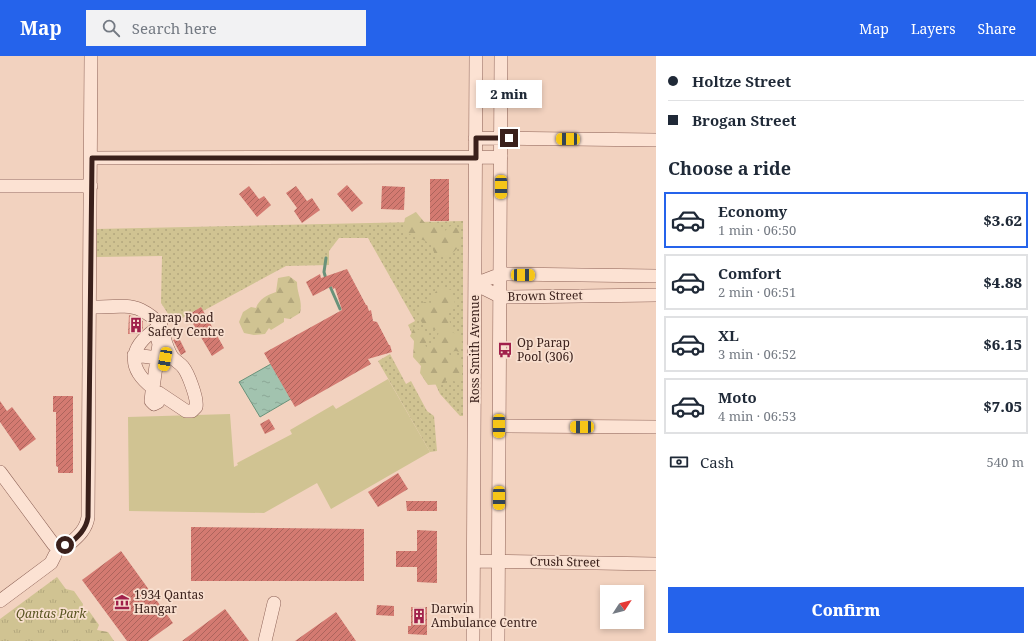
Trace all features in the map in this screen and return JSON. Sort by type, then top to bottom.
[{"type":"street","points":[[0,600],[47,566],[58,549],[82,532],[86,526],[88,517],[92,56]]},
{"type":"street","name":"Ross Smith Avenue","points":[[473,641],[476,56]]},
{"type":"street","name":"Ross Smith Avenue","points":[[498,641],[501,297],[501,56]]},
{"type":"street","points":[[476,138],[656,140]]},
{"type":"street","points":[[92,158],[501,157]]},
{"type":"street","points":[[0,186],[91,186]]},
{"type":"street","name":"Brown Street","points":[[475,284],[501,274],[656,276]]},
{"type":"street","name":"Brown Street","points":[[475,284],[501,297],[656,295]]},
{"type":"street","points":[[90,307],[133,307],[146,312],[156,319],[159,341],[166,362]]},
{"type":"street","points":[[156,391],[166,362],[171,355],[158,328]]},
{"type":"street","points":[[134,355],[182,366],[187,374],[196,401],[196,407],[188,412],[156,391],[139,374],[135,364],[134,355],[139,343],[158,328]]},
{"type":"street","points":[[499,426],[656,426]]},
{"type":"street","points":[[0,472],[58,549]]},
{"type":"street","name":"Crush Street","points":[[474,561],[656,564]]},
{"type":"street","points":[[265,641],[274,604]]},
{"type":"green space","points":[[416,212],[425,223],[438,224],[443,233],[450,226],[461,229],[460,246],[448,257],[435,257],[430,244],[413,236],[403,229],[405,218]]},
{"type":"green space","points":[[463,221],[463,416],[460,416],[440,394],[408,325],[415,321],[368,238],[339,238],[329,251],[329,265],[286,266],[203,311],[201,307],[174,323],[161,303],[162,256],[96,257],[96,229]]},
{"type":"green space","points":[[289,276],[297,282],[301,305],[300,313],[290,319],[284,318],[284,322],[271,330],[269,328],[265,334],[254,335],[244,333],[239,322],[243,312],[251,307],[256,308],[259,302],[264,298],[276,292],[278,278]]},
{"type":"green space","points":[[439,287],[451,290],[455,303],[453,308],[448,313],[452,332],[461,336],[462,344],[459,352],[449,352],[450,357],[458,356],[462,366],[462,377],[456,382],[447,378],[444,384],[428,385],[420,373],[421,366],[413,357],[414,341],[410,336],[414,328],[427,333],[428,340],[425,344],[426,347],[436,343],[439,331],[426,326],[421,322],[418,308],[424,302],[432,303],[432,297]]},
{"type":"green space","points":[[390,354],[406,384],[411,381],[427,411],[434,416],[437,451],[430,452],[378,361]]},
{"type":"green space","points":[[388,379],[430,452],[331,509],[317,483],[264,513],[129,511],[128,417],[230,414],[234,467],[238,465],[237,463],[292,434],[290,430],[333,405],[336,409]]},
{"type":"green space","name":"Qantas Park","points":[[57,577],[104,641],[0,641],[0,619]]},
{"type":"green space","points":[[62,588],[74,591],[83,604],[82,609],[89,611],[99,625],[97,630],[108,632],[114,641],[63,641]]},
{"type":"water","points":[[310,342],[330,376],[260,417],[239,382]]},
{"type":"building","points":[[430,179],[449,179],[449,221],[430,221]]},
{"type":"building","points":[[347,185],[363,203],[352,212],[337,194]]},
{"type":"building","points":[[249,186],[259,199],[264,196],[271,205],[257,217],[239,194]]},
{"type":"building","points":[[296,186],[307,201],[312,198],[320,210],[302,223],[294,211],[297,208],[286,193]]},
{"type":"building","points":[[382,186],[405,187],[404,210],[381,209]]},
{"type":"building","points":[[347,269],[369,311],[371,310],[373,321],[377,322],[390,345],[392,352],[368,359],[371,364],[295,407],[264,353],[342,310],[335,288],[333,289],[332,286],[313,296],[306,282],[320,274],[321,278]]},
{"type":"building","points":[[201,307],[224,348],[212,356],[188,315]]},
{"type":"building","name":"Parap Road Safety Centre","points":[[129,315],[143,321],[143,329],[137,334],[128,334]]},
{"type":"building","points":[[179,338],[186,352],[181,355],[173,340]]},
{"type":"building","points":[[53,396],[73,396],[73,473],[58,473],[58,467],[56,466],[56,412],[53,412]]},
{"type":"building","points":[[0,401],[7,411],[12,407],[36,439],[20,451],[0,422]]},
{"type":"building","points":[[269,419],[275,429],[265,434],[260,424]]},
{"type":"building","points":[[398,473],[408,489],[378,507],[368,492]]},
{"type":"building","points":[[406,501],[437,501],[437,511],[407,511]]},
{"type":"building","points":[[191,527],[364,529],[364,581],[191,581]]},
{"type":"building","points":[[417,530],[437,531],[437,583],[417,582],[417,567],[396,567],[396,551],[417,551]]},
{"type":"building","points":[[121,551],[173,623],[148,641],[127,641],[82,580]]},
{"type":"building","points":[[377,605],[394,606],[394,616],[376,615]]},
{"type":"building","name":"Darwin Ambulance Centre","points":[[411,607],[427,607],[427,635],[408,634],[408,626],[411,626]]},
{"type":"building","points":[[225,609],[249,641],[182,641]]},
{"type":"building","points":[[336,612],[356,641],[295,641]]},
{"type":"waterway","points":[[326,258],[324,272],[326,279]]},
{"type":"waterway","points":[[329,284],[340,309]]},
{"type":"place","name":"Parap Road Safety Centre","points":[[136,325]]},
{"type":"place","name":"Op Parap Pool (306)","points":[[505,350]]},
{"type":"place","name":"1934 Qantas Hangar","points":[[122,602]]},
{"type":"place","name":"Darwin Ambulance Centre","points":[[419,616]]},
{"type":"route","points":[[65,545],[66,547],[82,532],[86,526],[88,517],[92,158],[466,159],[476,158],[476,138],[509,138]]}]
